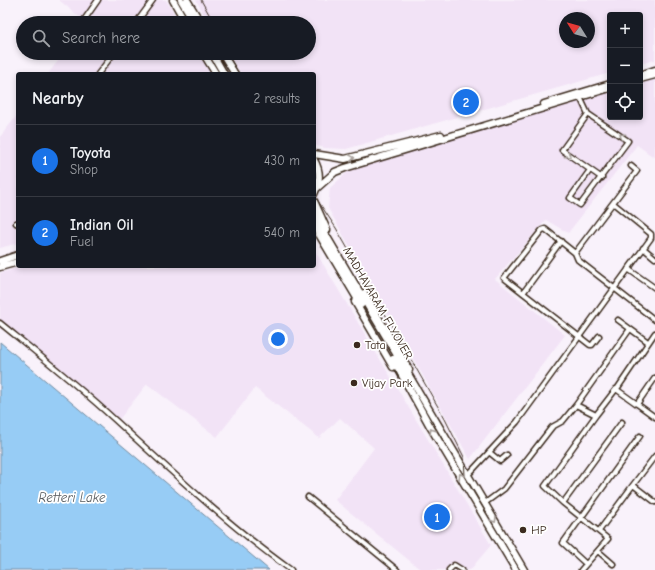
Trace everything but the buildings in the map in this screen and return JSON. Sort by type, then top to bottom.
[{"type":"main road","points":[[173,0],[182,16]]},
{"type":"main road","points":[[181,0],[191,16]]},
{"type":"main road","points":[[187,0],[197,16]]},
{"type":"main road","points":[[191,0],[201,16]]},
{"type":"main road","points":[[207,60],[215,72]]},
{"type":"main road","points":[[216,60],[223,72]]},
{"type":"main road","points":[[223,60],[230,72]]},
{"type":"main road","points":[[226,60],[234,72]]},
{"type":"main road","points":[[643,74],[655,70]]},
{"type":"main road","points":[[643,78],[655,75]]},
{"type":"main road","points":[[316,154],[338,159],[360,157],[453,132],[607,85]]},
{"type":"main road","points":[[317,188],[326,179],[340,170],[607,89]]},
{"type":"main road","points":[[338,159],[340,170]]},
{"type":"main road","points":[[316,164],[319,179],[317,188]]},
{"type":"main road","points":[[316,205],[326,227],[424,396],[424,402],[524,570]]},
{"type":"main road","name":"MADHAVARAM FLYOVER","points":[[316,219],[416,398]]},
{"type":"main road","name":"MADHAVARAM FLYOVER","points":[[316,229],[416,398],[424,402]]},
{"type":"main road","points":[[316,236],[383,348],[412,401],[416,398],[516,570]]},
{"type":"main road","points":[[0,261],[16,256]]},
{"type":"main road","points":[[0,267],[16,263]]},
{"type":"street","points":[[87,16],[98,0]]},
{"type":"street","points":[[141,16],[153,0]]},
{"type":"street","points":[[100,72],[109,60]]},
{"type":"street","points":[[580,97],[588,114],[628,141],[602,178],[579,205],[571,200],[571,196],[590,170]]},
{"type":"street","points":[[588,114],[562,150],[602,178]]},
{"type":"street","points":[[575,253],[637,171],[631,166]]},
{"type":"street","points":[[468,475],[517,422],[651,238],[650,234],[613,203]]},
{"type":"street","points":[[599,336],[592,345],[579,337],[505,279],[504,277],[542,230],[545,229],[561,241],[575,253],[578,260],[614,290],[655,320]]},
{"type":"street","points":[[523,293],[561,241]]},
{"type":"street","points":[[643,248],[655,258]]},
{"type":"street","points":[[628,268],[655,288]]},
{"type":"street","points":[[618,320],[648,342]]},
{"type":"street","points":[[0,323],[263,550],[291,570]]},
{"type":"street","points":[[485,503],[504,488],[552,427],[563,421],[630,329]]},
{"type":"street","points":[[581,570],[608,539],[544,486],[614,390],[617,389],[655,333]]},
{"type":"street","points":[[637,404],[655,378]]},
{"type":"street","points":[[617,389],[655,417]]},
{"type":"street","points":[[576,404],[596,415]]},
{"type":"street","points":[[563,503],[622,422]]},
{"type":"street","points":[[586,564],[564,543],[640,436]]},
{"type":"street","points":[[489,452],[500,461],[508,455]]},
{"type":"street","points":[[599,531],[655,456]]},
{"type":"street","points":[[633,486],[655,502]]},
{"type":"street","points":[[308,497],[394,569]]},
{"type":"street","points":[[598,551],[613,564]]},
{"type":"street","points":[[449,570],[454,565],[462,570]]},
{"type":"shaded area","points":[[59,0],[166,0],[176,16],[78,16]]},
{"type":"shaded area","points":[[196,0],[655,0],[655,60],[643,63],[643,12],[607,12],[607,74],[346,149],[325,148],[316,146],[316,72],[240,72],[232,60],[316,60],[316,16],[205,16]]},
{"type":"shaded area","points":[[59,60],[202,60],[210,72],[50,72]]},
{"type":"shaded area","points":[[655,79],[655,158],[637,145],[568,233],[546,220],[495,279],[565,335],[470,459],[328,208],[330,188],[350,170],[607,93],[607,120],[643,120],[643,82]]},
{"type":"shaded area","points":[[16,117],[16,244],[0,248],[0,137]]},
{"type":"shaded area","points":[[316,252],[491,545],[470,570],[421,570],[335,500],[374,448],[340,418],[319,438],[255,388],[217,437],[147,384],[117,422],[0,324],[0,273],[17,268],[316,268]]},
{"type":"water","name":"Retteri Lake","points":[[0,342],[269,570],[0,570]]},
{"type":"railway","points":[[201,0],[210,16]]},
{"type":"railway","points":[[231,60],[238,72]]},
{"type":"railway","points":[[316,198],[336,228],[445,419],[464,457],[465,476],[520,570]]},
{"type":"place","name":"Indian Oil","points":[[466,102]]},
{"type":"place","name":"Tata","points":[[357,345]]},
{"type":"place","name":"Vijay Park","points":[[354,383]]},
{"type":"place","name":"Toyota","points":[[437,517]]},
{"type":"place","name":"HP","points":[[523,530]]}]
